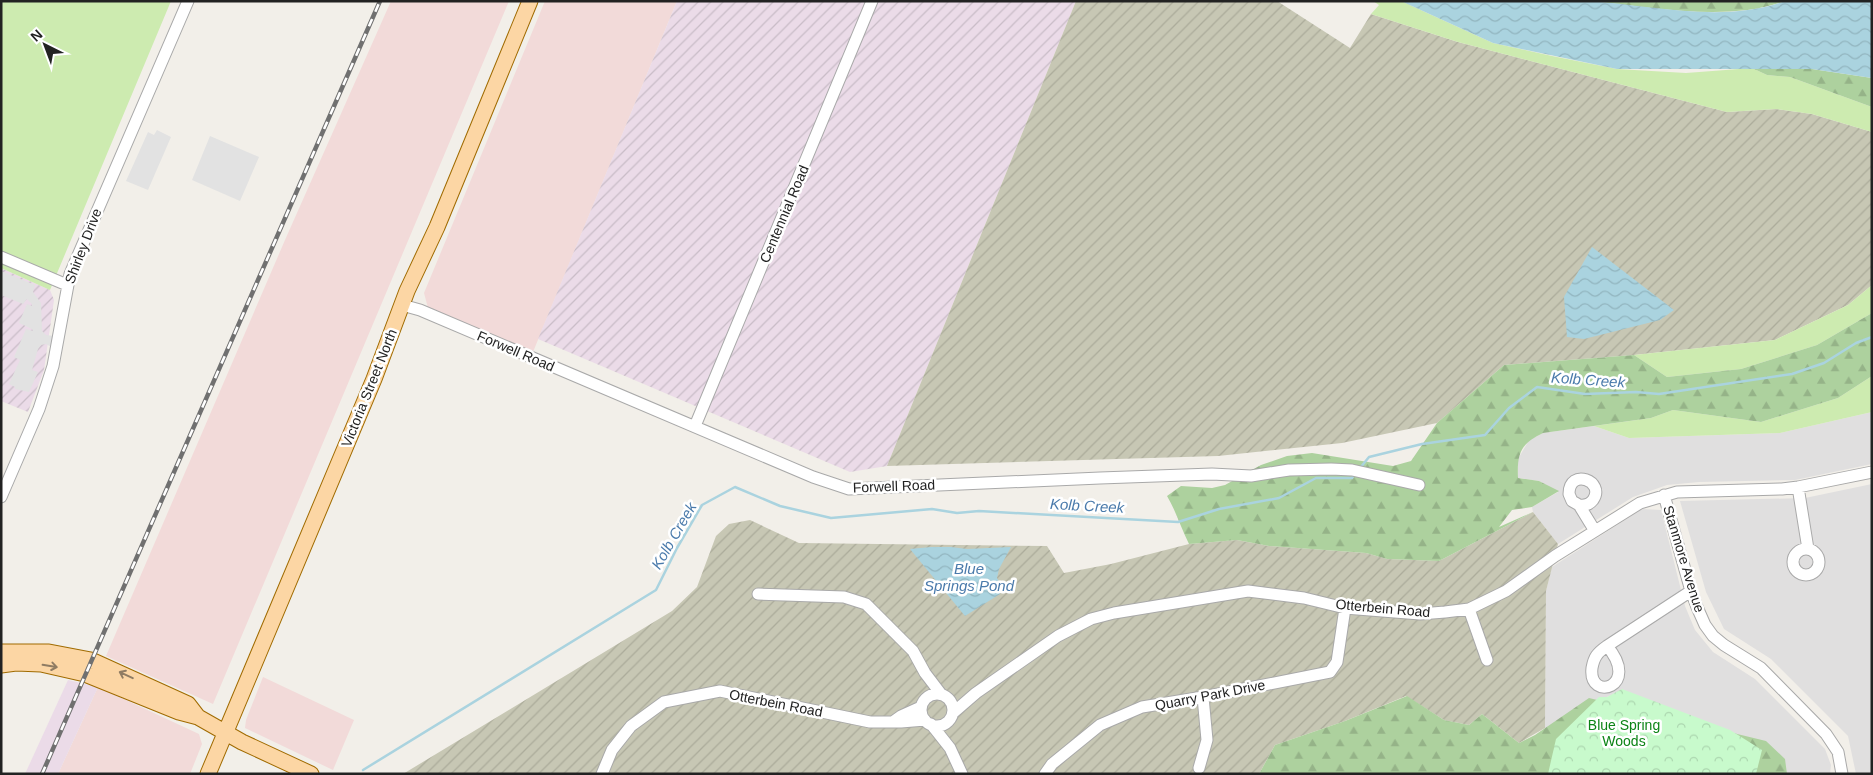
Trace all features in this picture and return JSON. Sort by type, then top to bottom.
[{"type":"main road","name":"Victoria Street North","points":[[208,774],[530,1]]},
{"type":"main road","points":[[1,652],[49,652],[91,660],[188,704],[198,717]]},
{"type":"main road","points":[[1,665],[16,663],[41,664],[86,674],[179,712],[198,717],[224,732],[311,774]]},
{"type":"street","name":"Shirley Drive","points":[[1,497],[38,409],[53,366],[66,285],[81,246],[188,1]]},
{"type":"street","name":"Centennial Road","points":[[695,426],[872,1]]},
{"type":"street","points":[[1,257],[66,285]]},
{"type":"street","name":"Forwell Road","points":[[402,305],[420,310],[813,477],[849,489],[1119,477],[1212,474],[1251,476],[1289,470],[1352,470],[1419,485]]},
{"type":"street","name":"Otterbein Road","points":[[602,774],[612,750],[631,726],[664,702],[720,691],[870,722],[928,722],[941,725],[976,693],[1058,636],[1091,619],[1114,613],[1248,591],[1304,598],[1345,608],[1420,614],[1469,608],[1506,591],[1555,556],[1640,503],[1664,495],[1690,491],[1798,487],[1872,472]]},
{"type":"street","points":[[1798,487],[1808,549]]},
{"type":"street","name":"Stanmore Avenue","points":[[1664,495],[1691,590],[1697,607],[1713,636],[1737,655],[1761,668],[1826,734],[1838,752],[1842,774]]},
{"type":"street","points":[[1579,505],[1594,531]]},
{"type":"street","points":[[1607,646],[1691,590]]},
{"type":"street","points":[[758,594],[844,597],[866,604],[913,651],[925,673],[952,704],[950,748]]},
{"type":"street","name":"Quarry Park Drive","points":[[1045,774],[1052,764],[1100,725],[1142,707],[1330,672],[1337,662],[1345,608]]},
{"type":"street","points":[[1469,608],[1487,660]]},
{"type":"street","points":[[925,673],[922,714],[950,748],[962,774]]},
{"type":"street","name":"Otterbein Road","points":[[894,721],[933,694],[944,696],[976,693]]},
{"type":"street","points":[[1199,768],[1204,756],[1207,740],[1203,697]]},
{"type":"shaded area","points":[[391,1],[509,1],[213,704],[106,656],[285,240]]},
{"type":"shaded area","points":[[545,1],[677,1],[533,352],[428,308],[424,293]]},
{"type":"shaded area","points":[[677,1],[1076,1],[887,466],[850,472],[538,339]]},
{"type":"shaded area","points":[[1076,1],[1277,1],[1350,48],[1371,14],[1458,42],[1727,112],[1776,109],[1812,114],[1872,132],[1872,285],[1848,305],[1775,340],[1634,355],[1504,365],[1437,423],[1342,443],[1218,456],[887,466]]},
{"type":"shaded area","points":[[157,130],[171,137],[148,190],[126,181],[148,132],[154,135]]},
{"type":"shaded area","points":[[210,136],[259,157],[240,201],[192,180]]},
{"type":"shaded area","points":[[1,268],[50,290],[54,300],[44,370],[28,412],[1,401]]},
{"type":"shaded area","points":[[1,271],[35,285],[33,292],[41,303],[42,331],[46,335],[54,336],[53,348],[46,344],[41,345],[38,349],[32,370],[38,372],[29,392],[15,389],[15,387],[9,384],[20,360],[14,357],[26,329],[33,331],[19,323],[27,304],[32,306],[32,304],[27,299],[23,304],[1,295]]},
{"type":"shaded area","points":[[1872,412],[1872,464],[1795,480],[1699,482],[1667,485],[1633,497],[1558,544],[1533,512],[1532,507],[1558,492],[1539,481],[1518,478],[1518,459],[1529,440],[1543,433],[1594,426],[1629,438],[1780,433]]},
{"type":"shaded area","points":[[1872,484],[1872,774],[1856,774],[1848,736],[1771,659],[1724,629],[1706,592],[1680,501],[1805,498]]},
{"type":"shaded area","points":[[1642,509],[1661,510],[1685,606],[1695,630],[1713,652],[1755,679],[1825,749],[1831,765],[1830,774],[1756,774],[1622,690],[1607,697],[1556,739],[1545,728],[1546,591],[1552,567]]},
{"type":"shaded area","points":[[1533,512],[1558,544],[1546,591],[1545,728],[1519,743],[1482,714],[1469,725],[1444,720],[1406,696],[1345,721],[1275,745],[1259,774],[403,774],[672,611],[697,587],[716,536],[729,524],[750,520],[799,543],[1047,546],[1064,573],[1111,564],[1189,544],[1237,540],[1269,546],[1366,553],[1387,559],[1439,561]]},
{"type":"shaded area","points":[[263,677],[354,720],[333,770],[245,728],[246,720]]},
{"type":"shaded area","points":[[68,680],[98,687],[58,774],[25,774]]},
{"type":"shaded area","points":[[98,687],[199,734],[202,744],[190,774],[58,774]]},
{"type":"green space","points":[[1,1],[171,1],[50,290],[1,268]]},
{"type":"green space","points":[[1373,1],[1401,1],[1493,43],[1617,69],[1686,73],[1752,68],[1767,75],[1790,77],[1872,107],[1872,132],[1812,114],[1776,109],[1727,112],[1458,42],[1371,14],[1379,5]]},
{"type":"green space","points":[[1587,1],[1785,1],[1762,8],[1713,12],[1661,9]]},
{"type":"green space","points":[[1752,68],[1812,69],[1872,78],[1872,107],[1790,77],[1767,75]]},
{"type":"green space","points":[[1872,285],[1872,313],[1817,345],[1741,369],[1667,377],[1634,355],[1775,340],[1848,305]]},
{"type":"green space","points":[[1872,313],[1872,376],[1838,398],[1761,422],[1673,410],[1651,418],[1543,433],[1535,437],[1521,451],[1518,462],[1518,478],[1539,481],[1559,491],[1532,507],[1512,510],[1499,527],[1533,512],[1439,561],[1387,559],[1366,553],[1269,546],[1237,540],[1189,544],[1167,496],[1181,486],[1212,488],[1225,485],[1261,465],[1287,456],[1312,453],[1393,466],[1411,461],[1437,423],[1504,365],[1634,355],[1667,377],[1741,369],[1817,345]]},
{"type":"green space","points":[[1872,376],[1872,412],[1780,433],[1629,438],[1594,426],[1651,418],[1673,410],[1761,422],[1838,398]]},
{"type":"green space","name":"Blue Spring Woods","points":[[1622,689],[1730,730],[1762,750],[1756,774],[1548,774],[1556,739],[1599,697],[1607,697]]},
{"type":"green space","points":[[1407,696],[1444,720],[1469,725],[1482,714],[1519,743],[1535,735],[1589,698],[1766,741],[1785,759],[1787,774],[1259,774],[1275,745],[1345,721]]},
{"type":"water","points":[[1401,1],[1588,1],[1712,12],[1761,8],[1785,1],[1872,1],[1872,78],[1812,69],[1617,69],[1493,43]]},
{"type":"water","points":[[1592,247],[1674,310],[1660,320],[1584,339],[1567,337],[1564,297]]},
{"type":"water","name":"Blue Springs Pond","points":[[931,547],[967,549],[1011,547],[999,569],[997,578],[1002,587],[1000,594],[965,616],[910,549]]},
{"type":"waterway","name":"Kolb Creek","points":[[1360,468],[1369,457],[1422,444],[1485,435],[1509,408],[1537,387],[1585,394],[1636,392],[1659,394],[1792,374],[1824,363],[1856,343],[1872,337]]},
{"type":"waterway","name":"Kolb Creek","points":[[363,770],[656,590],[677,548],[702,505],[735,487],[780,506],[831,518],[932,509],[957,513],[979,511],[1178,522],[1219,509],[1279,498],[1316,478],[1352,478],[1355,474]]},
{"type":"railway","points":[[42,774],[380,1]]}]
